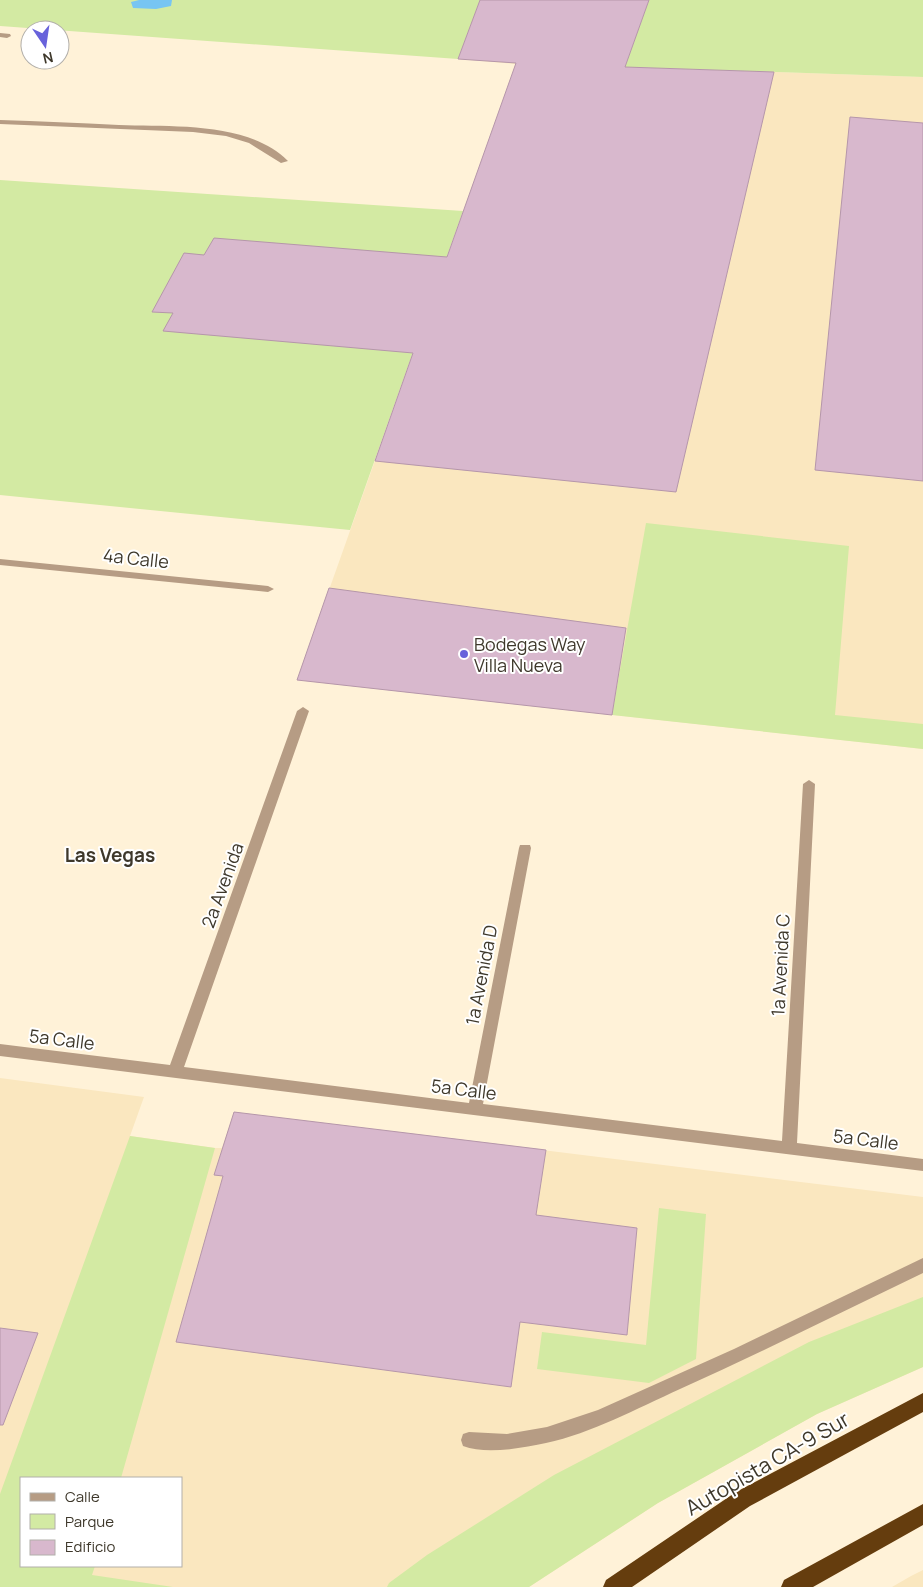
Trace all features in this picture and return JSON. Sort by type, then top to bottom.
[{"type":"highway","name":"Autopista CA-9 Sur","points":[[614,1587],[743,1500],[923,1402]]},
{"type":"highway","points":[[792,1587],[923,1514]]},
{"type":"street","points":[[0,122],[193,130],[226,134],[252,141],[284,161]]},
{"type":"street","name":"4a Calle","points":[[0,562],[268,589]]},
{"type":"street","name":"2a Avenida","points":[[175,1072],[303,711]]},
{"type":"street","name":"1a Avenida C","points":[[789,1149],[809,784]]},
{"type":"street","name":"1a Avenida D","points":[[475,1109],[525,848]]},
{"type":"street","name":"5a Calle","points":[[0,1050],[923,1165]]},
{"type":"street","points":[[469,1440],[507,1442],[547,1436],[602,1417],[740,1354],[923,1265]]},
{"type":"shaded area","points":[[480,0],[649,0],[626,67],[923,77],[923,749],[297,680],[516,64],[458,59]]},
{"type":"shaded area","points":[[0,1078],[144,1097],[130,1136],[215,1148],[222,1148],[234,1112],[923,1197],[923,1367],[817,1414],[658,1503],[529,1587],[0,1587]]},
{"type":"shaded area","points":[[923,1570],[923,1587],[892,1587],[911,1576]]},
{"type":"green space","points":[[0,0],[480,0],[458,59],[70,31],[70,20],[20,20],[20,27],[0,26]]},
{"type":"green space","points":[[649,0],[923,0],[923,77],[625,67]]},
{"type":"green space","points":[[0,180],[463,211],[350,530],[0,495]]},
{"type":"green space","points":[[646,523],[849,546],[835,715],[923,724],[923,749],[612,715]]},
{"type":"green space","points":[[130,1136],[215,1148],[121,1477],[20,1477],[20,1567],[95,1567],[92,1575],[173,1587],[0,1587],[0,1494]]},
{"type":"green space","points":[[659,1208],[706,1214],[696,1359],[649,1383],[537,1369],[542,1332],[646,1345]]},
{"type":"green space","points":[[923,1297],[923,1367],[817,1414],[658,1503],[529,1587],[387,1587],[389,1583],[427,1555],[554,1475],[809,1342]]},
{"type":"water","points":[[139,0],[172,0],[171,6],[156,9],[133,8],[131,2]]},
{"type":"building","points":[[480,0],[649,0],[625,67],[774,72],[676,492],[375,461],[413,353],[163,331],[173,313],[152,312],[184,253],[204,255],[214,238],[447,257],[516,63],[458,59]]},
{"type":"building","points":[[850,117],[923,123],[923,481],[815,470]]},
{"type":"building","name":"Bodegas Way Villa Nueva","points":[[329,588],[626,628],[612,715],[297,680]]},
{"type":"building","points":[[234,1112],[546,1150],[536,1215],[637,1228],[627,1335],[520,1322],[511,1387],[176,1342],[223,1176],[214,1175]]},
{"type":"building","points":[[0,1328],[38,1333],[3,1425],[0,1425]]},
{"type":"place","name":"Bodegas Way Villa Nueva","points":[[464,654]]},
{"type":"district","name":"Las Vegas","points":[[110,855]]}]
